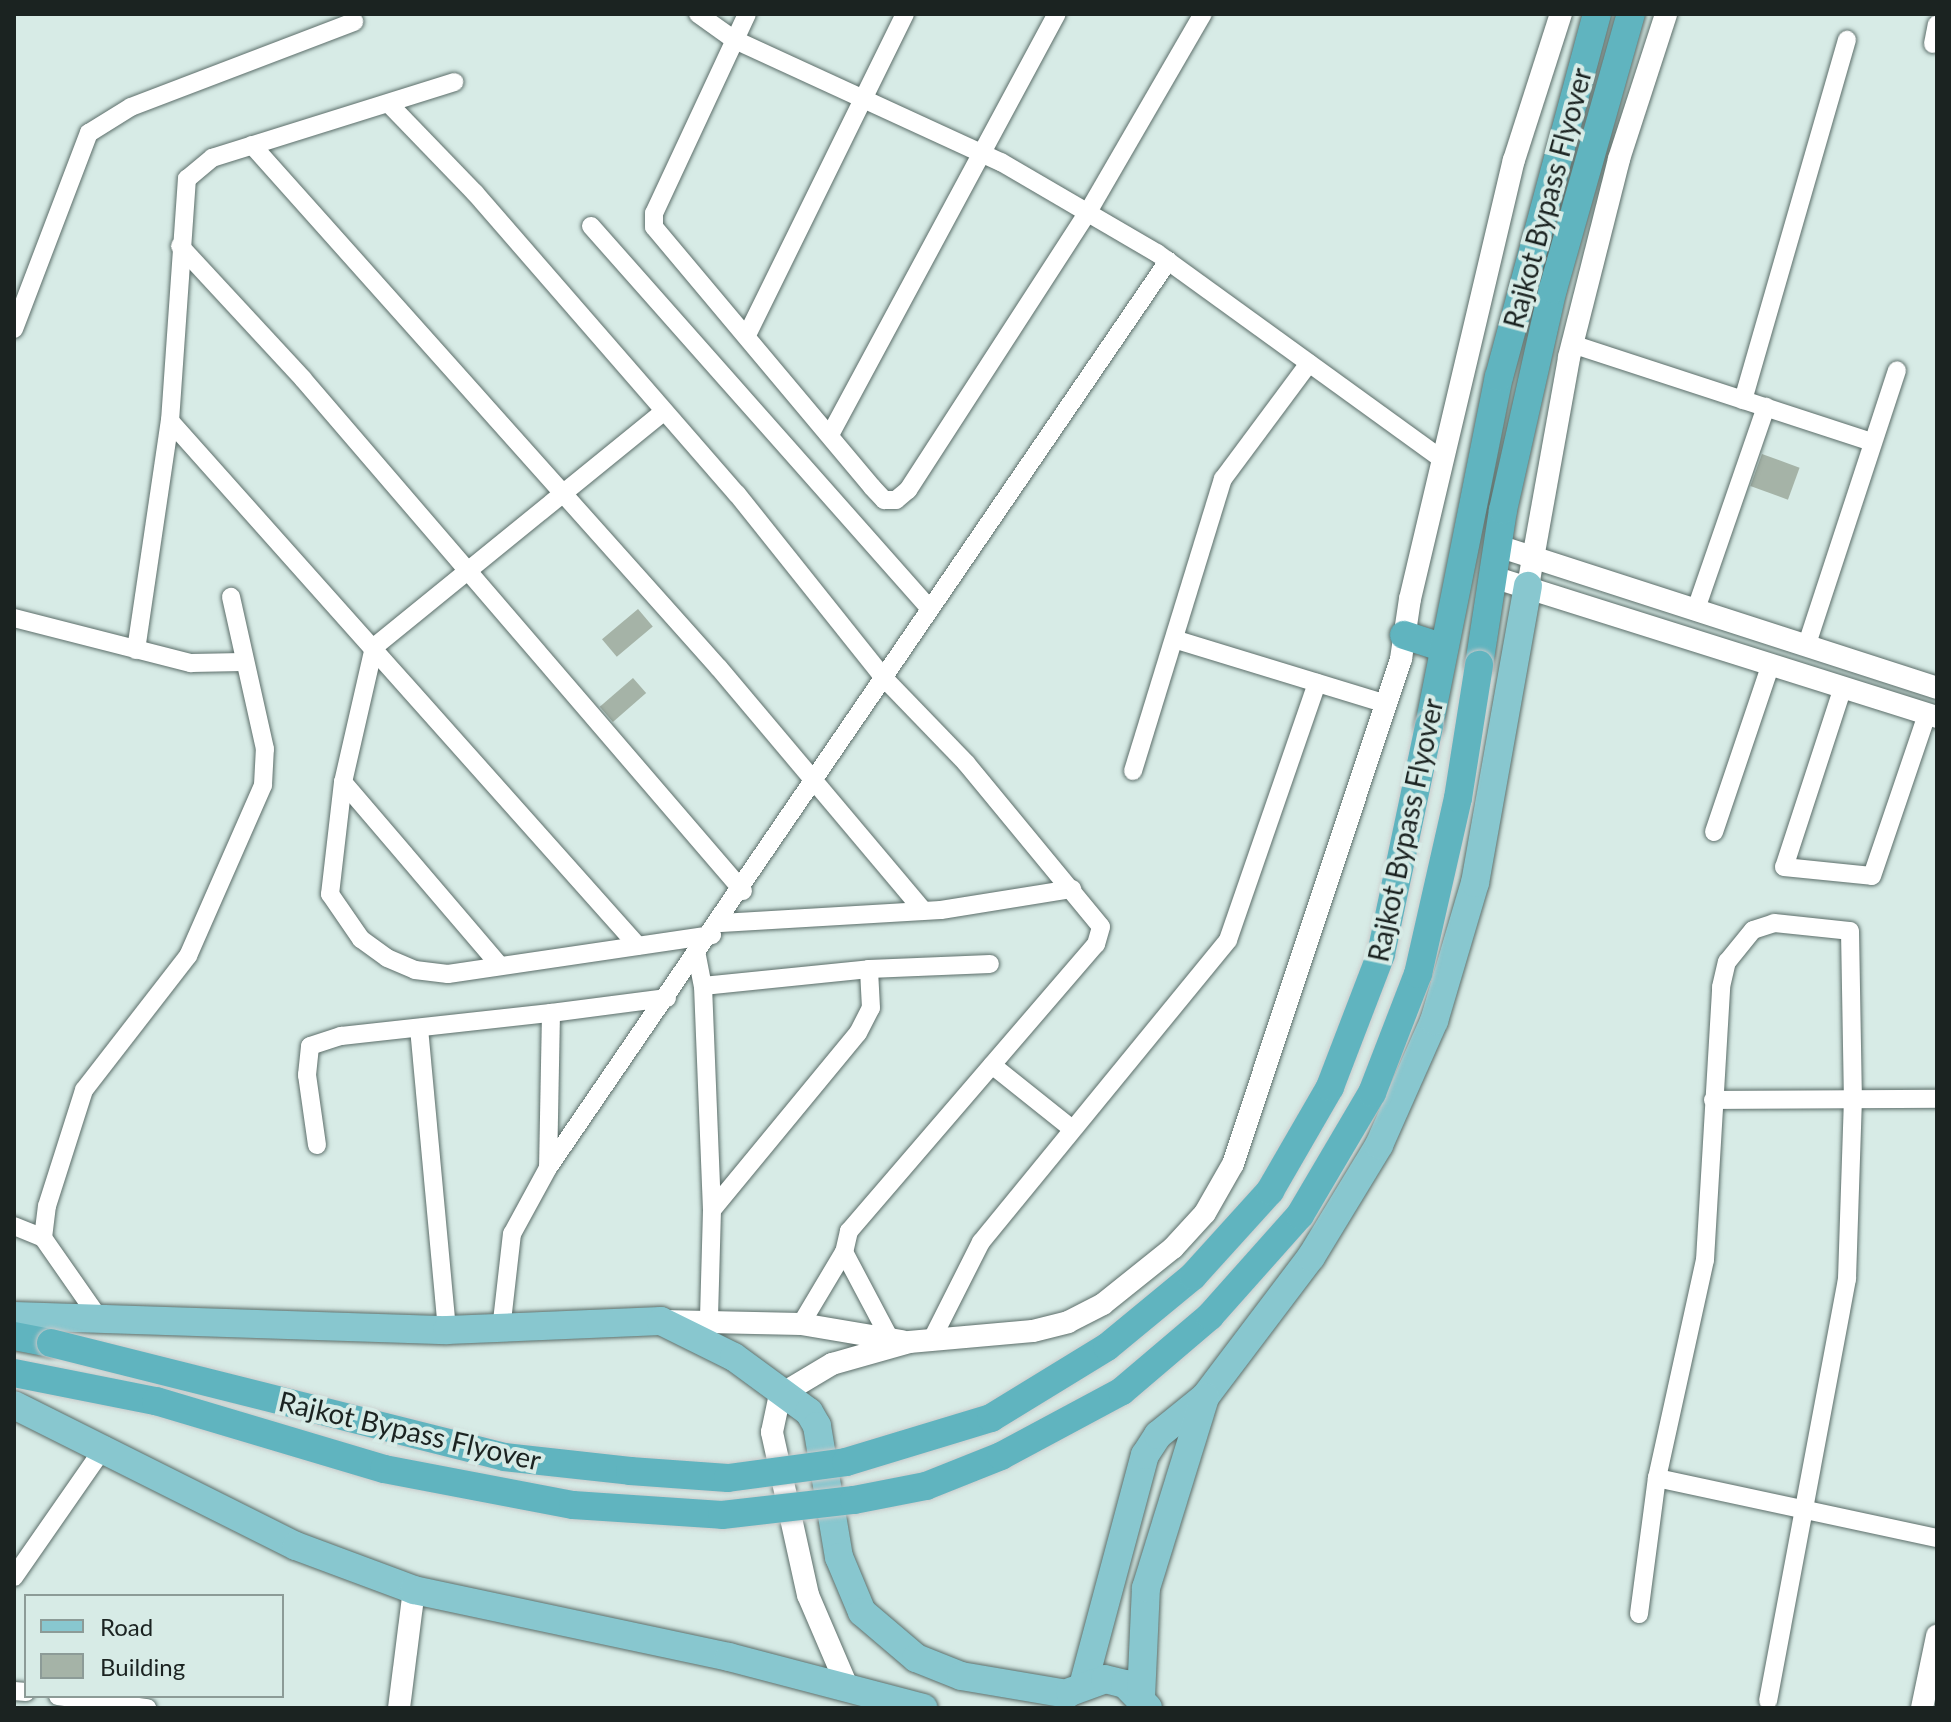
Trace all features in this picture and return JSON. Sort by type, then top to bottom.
[{"type":"highway","name":"Rajkot Bypass Flyover","points":[[14,1336],[504,1457],[728,1478],[846,1462],[991,1418],[1107,1347],[1193,1276],[1270,1191],[1330,1087],[1381,954],[1499,377],[1597,14]]},
{"type":"highway","name":"Rajkot Bypass Flyover","points":[[14,1373],[156,1401],[384,1469],[573,1505],[722,1515],[839,1502],[926,1486],[1001,1456],[1122,1391],[1210,1316],[1300,1215],[1372,1093],[1418,974],[1458,798],[1498,546],[1553,289],[1631,14]]},
{"type":"highway","points":[[1404,635],[1444,648]]},
{"type":"main road","points":[[1070,1695],[1145,1455],[1166,1427],[1205,1397],[1318,1245],[1379,1145],[1434,1021],[1475,883],[1528,586]]},
{"type":"main road","points":[[14,1316],[447,1330],[661,1321],[734,1357],[780,1395],[809,1412],[817,1426],[839,1557],[862,1612],[916,1658],[961,1676],[1070,1695],[1105,1679],[1125,1684],[1145,1703]]},
{"type":"main road","points":[[1145,1703],[1146,1588],[1205,1397]]},
{"type":"main road","points":[[14,1405],[105,1446],[296,1546],[414,1590],[582,1623],[847,1686],[923,1708]]},
{"type":"street","points":[[698,14],[733,39],[985,154],[1088,212],[1168,261],[1443,460]]},
{"type":"street","points":[[747,14],[654,213],[654,227],[748,333],[884,500],[896,500],[908,490],[1088,212],[1203,14]]},
{"type":"street","points":[[748,333],[905,14]]},
{"type":"street","points":[[831,433],[985,154],[1057,14]]},
{"type":"street","points":[[847,1686],[808,1595],[772,1432],[780,1395],[832,1364],[910,1341],[1033,1331],[1068,1322],[1103,1304],[1173,1248],[1205,1213],[1233,1164],[1386,704],[1514,160],[1561,14]]},
{"type":"street","points":[[1528,586],[1572,344],[1619,159],[1666,14]]},
{"type":"street","points":[[14,329],[89,133],[131,107],[354,22]]},
{"type":"street","points":[[1933,44],[1937,24]]},
{"type":"street","points":[[1743,400],[1847,40]]},
{"type":"street","points":[[136,650],[170,421],[184,192],[194,168],[252,145],[391,106],[454,82]]},
{"type":"street","points":[[391,106],[475,193],[662,413],[737,494],[883,677],[966,763],[1093,914],[1101,936],[849,1231],[844,1252],[801,1324]]},
{"type":"street","points":[[252,145],[445,357],[561,496],[812,778],[923,910]]},
{"type":"street","points":[[591,226],[930,609]]},
{"type":"street","points":[[180,246],[303,379],[743,891]]},
{"type":"street","points":[[501,1330],[512,1234],[548,1168],[743,891],[812,778],[1168,261]]},
{"type":"street","points":[[1572,344],[1872,442]]},
{"type":"street","points":[[1133,771],[1177,640],[1223,479],[1309,363]]},
{"type":"street","points":[[1807,644],[1897,370]]},
{"type":"street","points":[[1696,609],[1766,407]]},
{"type":"street","points":[[662,413],[374,647],[343,782],[330,894],[361,939],[415,970],[448,974],[638,946],[716,929],[923,910],[1072,889]]},
{"type":"street","points":[[170,421],[638,946]]},
{"type":"street","points":[[1498,546],[1937,688]]},
{"type":"street","points":[[1493,577],[1528,586],[1843,687],[1932,716],[1872,876],[1784,867],[1843,687]]},
{"type":"street","points":[[43,1238],[62,1153],[84,1090],[188,956],[263,785],[265,749],[243,662],[231,597]]},
{"type":"street","points":[[14,618],[191,663],[243,662]]},
{"type":"street","points":[[1177,640],[1386,704]]},
{"type":"street","points":[[1714,832],[1771,664]]},
{"type":"street","points":[[910,1341],[981,1242],[1071,1128],[1104,1095],[1228,940],[1317,683]]},
{"type":"street","points":[[343,782],[500,966]]},
{"type":"street","points":[[1639,1614],[1657,1478],[1705,1260],[1713,1100],[1727,962],[1753,930],[1774,923],[1850,931],[1853,1098],[1847,1279],[1768,1701]]},
{"type":"street","points":[[697,956],[703,986],[712,1210],[709,1320]]},
{"type":"street","points":[[703,986],[869,969],[990,964]]},
{"type":"street","points":[[712,1210],[858,1033],[871,1008],[869,969]]},
{"type":"street","points":[[317,1145],[307,1075],[310,1046],[341,1036],[667,998]]},
{"type":"street","points":[[548,1168],[551,1013]]},
{"type":"street","points":[[419,1028],[447,1330]]},
{"type":"street","points":[[992,1065],[1071,1128]]},
{"type":"street","points":[[1713,1100],[1937,1099]]},
{"type":"street","points":[[14,1226],[43,1238],[101,1321]]},
{"type":"street","points":[[844,1252],[910,1341]]},
{"type":"street","points":[[661,1321],[801,1324],[910,1341]]},
{"type":"street","points":[[14,1577],[105,1446]]},
{"type":"street","points":[[1657,1478],[1937,1538]]},
{"type":"street","points":[[399,1708],[414,1590]]},
{"type":"street","points":[[1928,1695],[1937,1636]]},
{"type":"street","points":[[70,1701],[147,1708]]},
{"type":"building","points":[[1762,454],[1800,468],[1788,500],[1750,486]]},
{"type":"building","points":[[638,609],[653,627],[617,657],[602,639]]},
{"type":"building","points":[[633,678],[646,693],[613,722],[600,707]]}]
